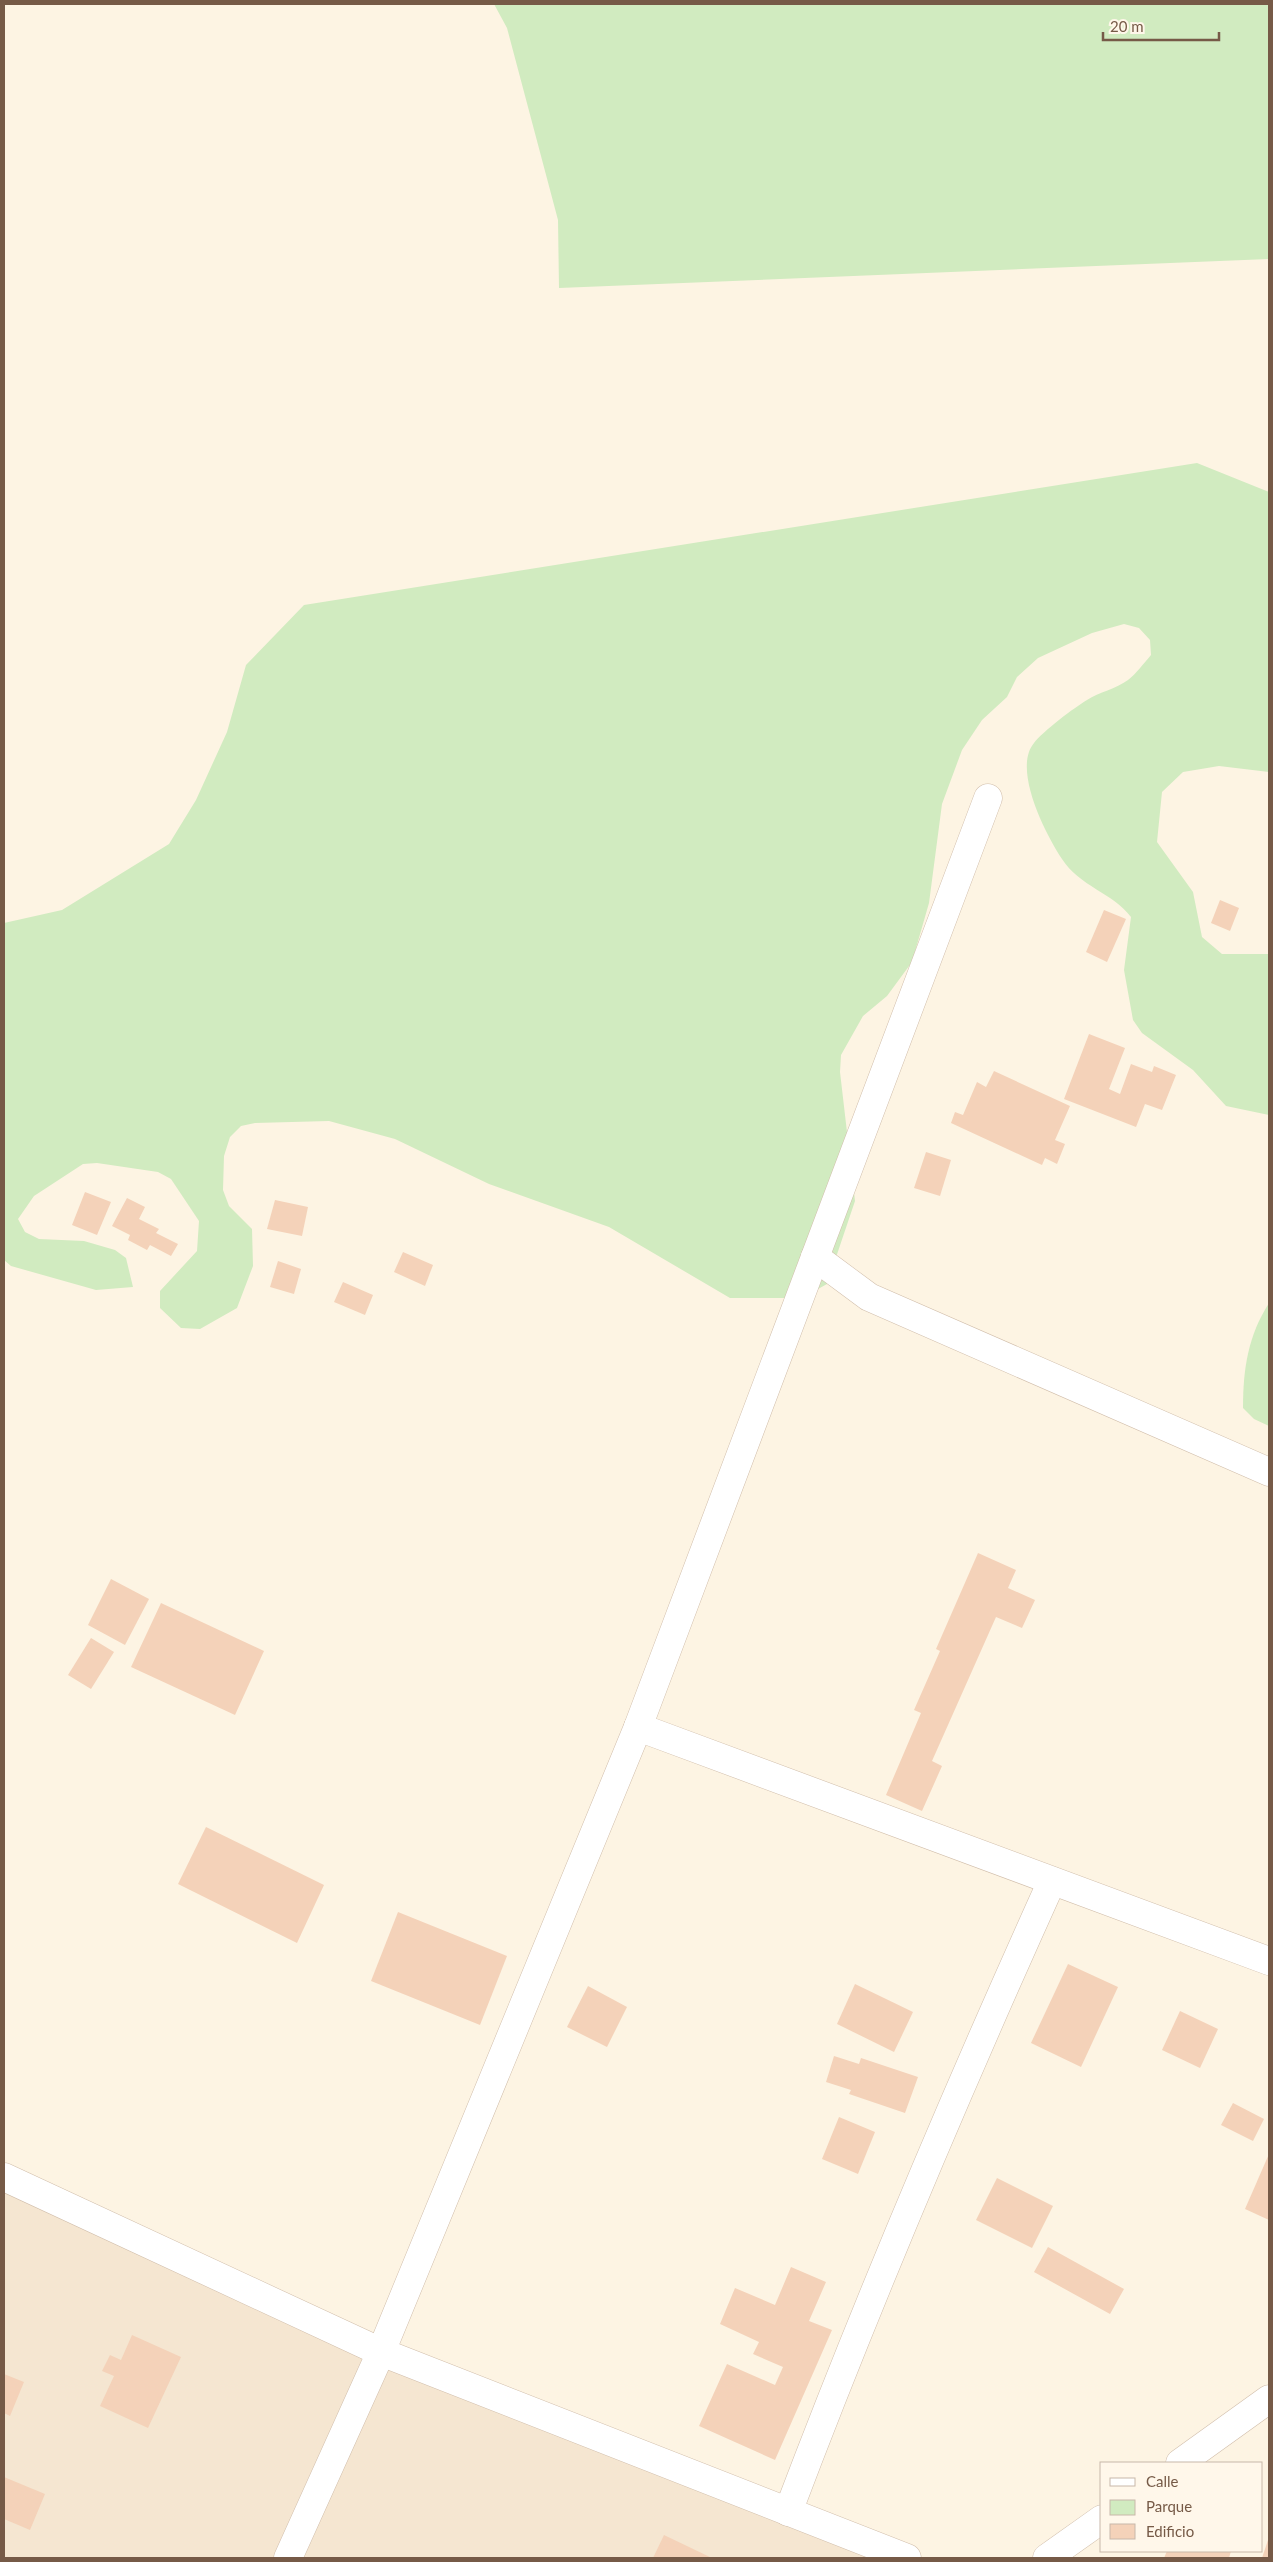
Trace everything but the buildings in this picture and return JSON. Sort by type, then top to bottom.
[{"type":"street","points":[[288,2558],[381,2352],[638,1728],[988,798]]},
{"type":"street","points":[[816,1257],[869,1297],[1269,1472]]},
{"type":"street","points":[[638,1728],[1269,1961]]},
{"type":"street","points":[[788,2512],[850,2348],[978,2045],[1052,1881]]},
{"type":"street","points":[[4,2178],[381,2352],[907,2558]]},
{"type":"street","points":[[1181,2462],[1269,2399]]},
{"type":"street","points":[[1047,2558],[1100,2520]]},
{"type":"shaded area","points":[[4,2171],[438,2364],[920,2558],[4,2558]]},
{"type":"green space","points":[[494,4],[1269,4],[1269,259],[559,288],[558,220],[507,28]]},
{"type":"green space","points":[[1197,463],[1269,492],[1269,772],[1219,766],[1183,772],[1162,792],[1157,842],[1193,892],[1202,937],[1222,954],[1269,954],[1269,1115],[1226,1106],[1193,1070],[1142,1033],[1133,1020],[1124,970],[1131,917],[1124,909],[1077,876],[1069,868],[1055,848],[1040,819],[1034,802],[1027,769],[1028,754],[1034,743],[1051,726],[1082,703],[1128,680],[1151,655],[1150,640],[1139,628],[1124,624],[1092,633],[1038,658],[1017,677],[1007,697],[982,720],[962,750],[942,804],[929,903],[912,962],[887,996],[863,1016],[841,1055],[840,1072],[855,1201],[827,1284],[802,1298],[730,1298],[609,1227],[489,1184],[395,1139],[329,1121],[255,1123],[241,1126],[230,1137],[224,1156],[223,1190],[229,1206],[252,1229],[253,1266],[237,1308],[200,1329],[181,1328],[160,1308],[160,1291],[197,1251],[199,1221],[171,1179],[158,1172],[97,1163],[83,1164],[34,1196],[18,1219],[25,1232],[39,1239],[84,1241],[115,1250],[126,1258],[133,1287],[96,1290],[11,1266],[4,1260],[4,923],[62,910],[169,844],[196,800],[227,732],[246,665],[304,605]]},
{"type":"green space","points":[[1269,1303],[1269,1426],[1254,1419],[1243,1408],[1244,1380],[1248,1353],[1256,1328]]}]
